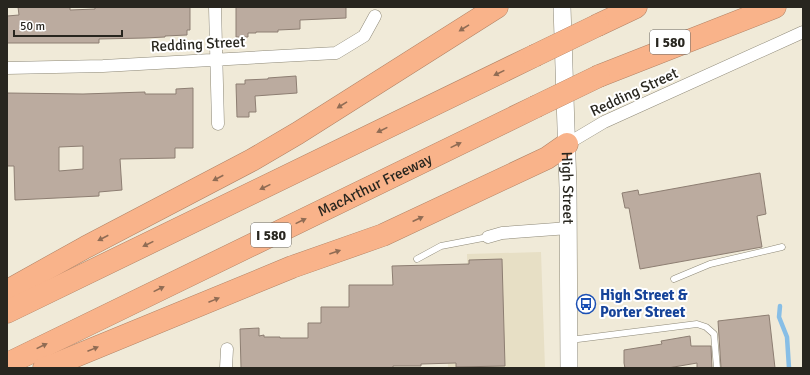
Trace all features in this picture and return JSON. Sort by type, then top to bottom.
[{"type":"highway","points":[[7,291],[86,247],[252,160],[298,133],[497,7]]},
{"type":"highway","points":[[7,312],[636,7]]},
{"type":"highway","name":"MacArthur Freeway","points":[[7,364],[742,7]]},
{"type":"highway","points":[[599,76],[775,7]]},
{"type":"highway","points":[[44,368],[292,267],[383,235],[547,158],[567,144]]},
{"type":"main road","name":"High Street","points":[[562,7],[569,228],[569,368]]},
{"type":"street","points":[[216,7],[218,124]]},
{"type":"street","name":"Redding Street","points":[[7,68],[103,66],[336,53],[364,36],[376,16]]},
{"type":"street","name":"Redding Street","points":[[567,144],[604,122],[803,32]]},
{"type":"street","points":[[488,237],[502,233],[569,228]]},
{"type":"street","points":[[226,368],[227,349]]},
{"type":"lane","points":[[417,259],[441,246],[488,237]]},
{"type":"lane","points":[[674,279],[710,264],[782,247]]},
{"type":"lane","points":[[570,340],[697,324],[706,327],[714,334],[717,368]]},
{"type":"shaded area","points":[[541,252],[545,368],[448,368],[447,316],[469,315],[467,254]]},
{"type":"building","points":[[18,7],[70,7],[70,10],[95,9],[95,7],[190,7],[190,30],[187,30],[187,35],[99,39],[99,43],[7,43],[7,16],[19,15]]},
{"type":"building","points":[[236,7],[346,7],[346,18],[300,20],[300,29],[278,30],[278,32],[248,33],[248,37],[236,37]]},
{"type":"building","points":[[296,76],[297,93],[255,96],[256,112],[249,112],[249,117],[237,117],[236,84],[245,84],[245,80]]},
{"type":"building","points":[[193,88],[193,148],[175,148],[175,158],[120,159],[122,190],[99,192],[99,196],[15,200],[14,166],[7,166],[7,93],[83,94],[145,92],[145,94],[176,94],[176,89]],"holes":[[[83,146],[83,169],[59,171],[59,147]]]},
{"type":"building","points":[[760,173],[766,214],[757,216],[762,247],[640,269],[629,208],[625,208],[622,193],[638,190],[639,195]]},
{"type":"building","points":[[502,259],[505,366],[456,367],[456,363],[421,364],[421,366],[393,366],[393,368],[241,368],[240,329],[259,328],[259,336],[264,335],[264,337],[308,338],[308,323],[321,323],[321,307],[349,307],[349,285],[393,285],[392,266],[469,264],[469,260]]},
{"type":"building","points":[[769,315],[775,368],[721,368],[718,321]]},
{"type":"building","points":[[690,336],[691,346],[711,346],[712,368],[697,368],[697,363],[668,368],[625,368],[624,350],[662,344],[661,341]]},
{"type":"waterway","points":[[780,306],[779,317],[787,337],[789,368]]},
{"type":"place","name":"High Street & Porter Street","points":[[586,304]]}]
